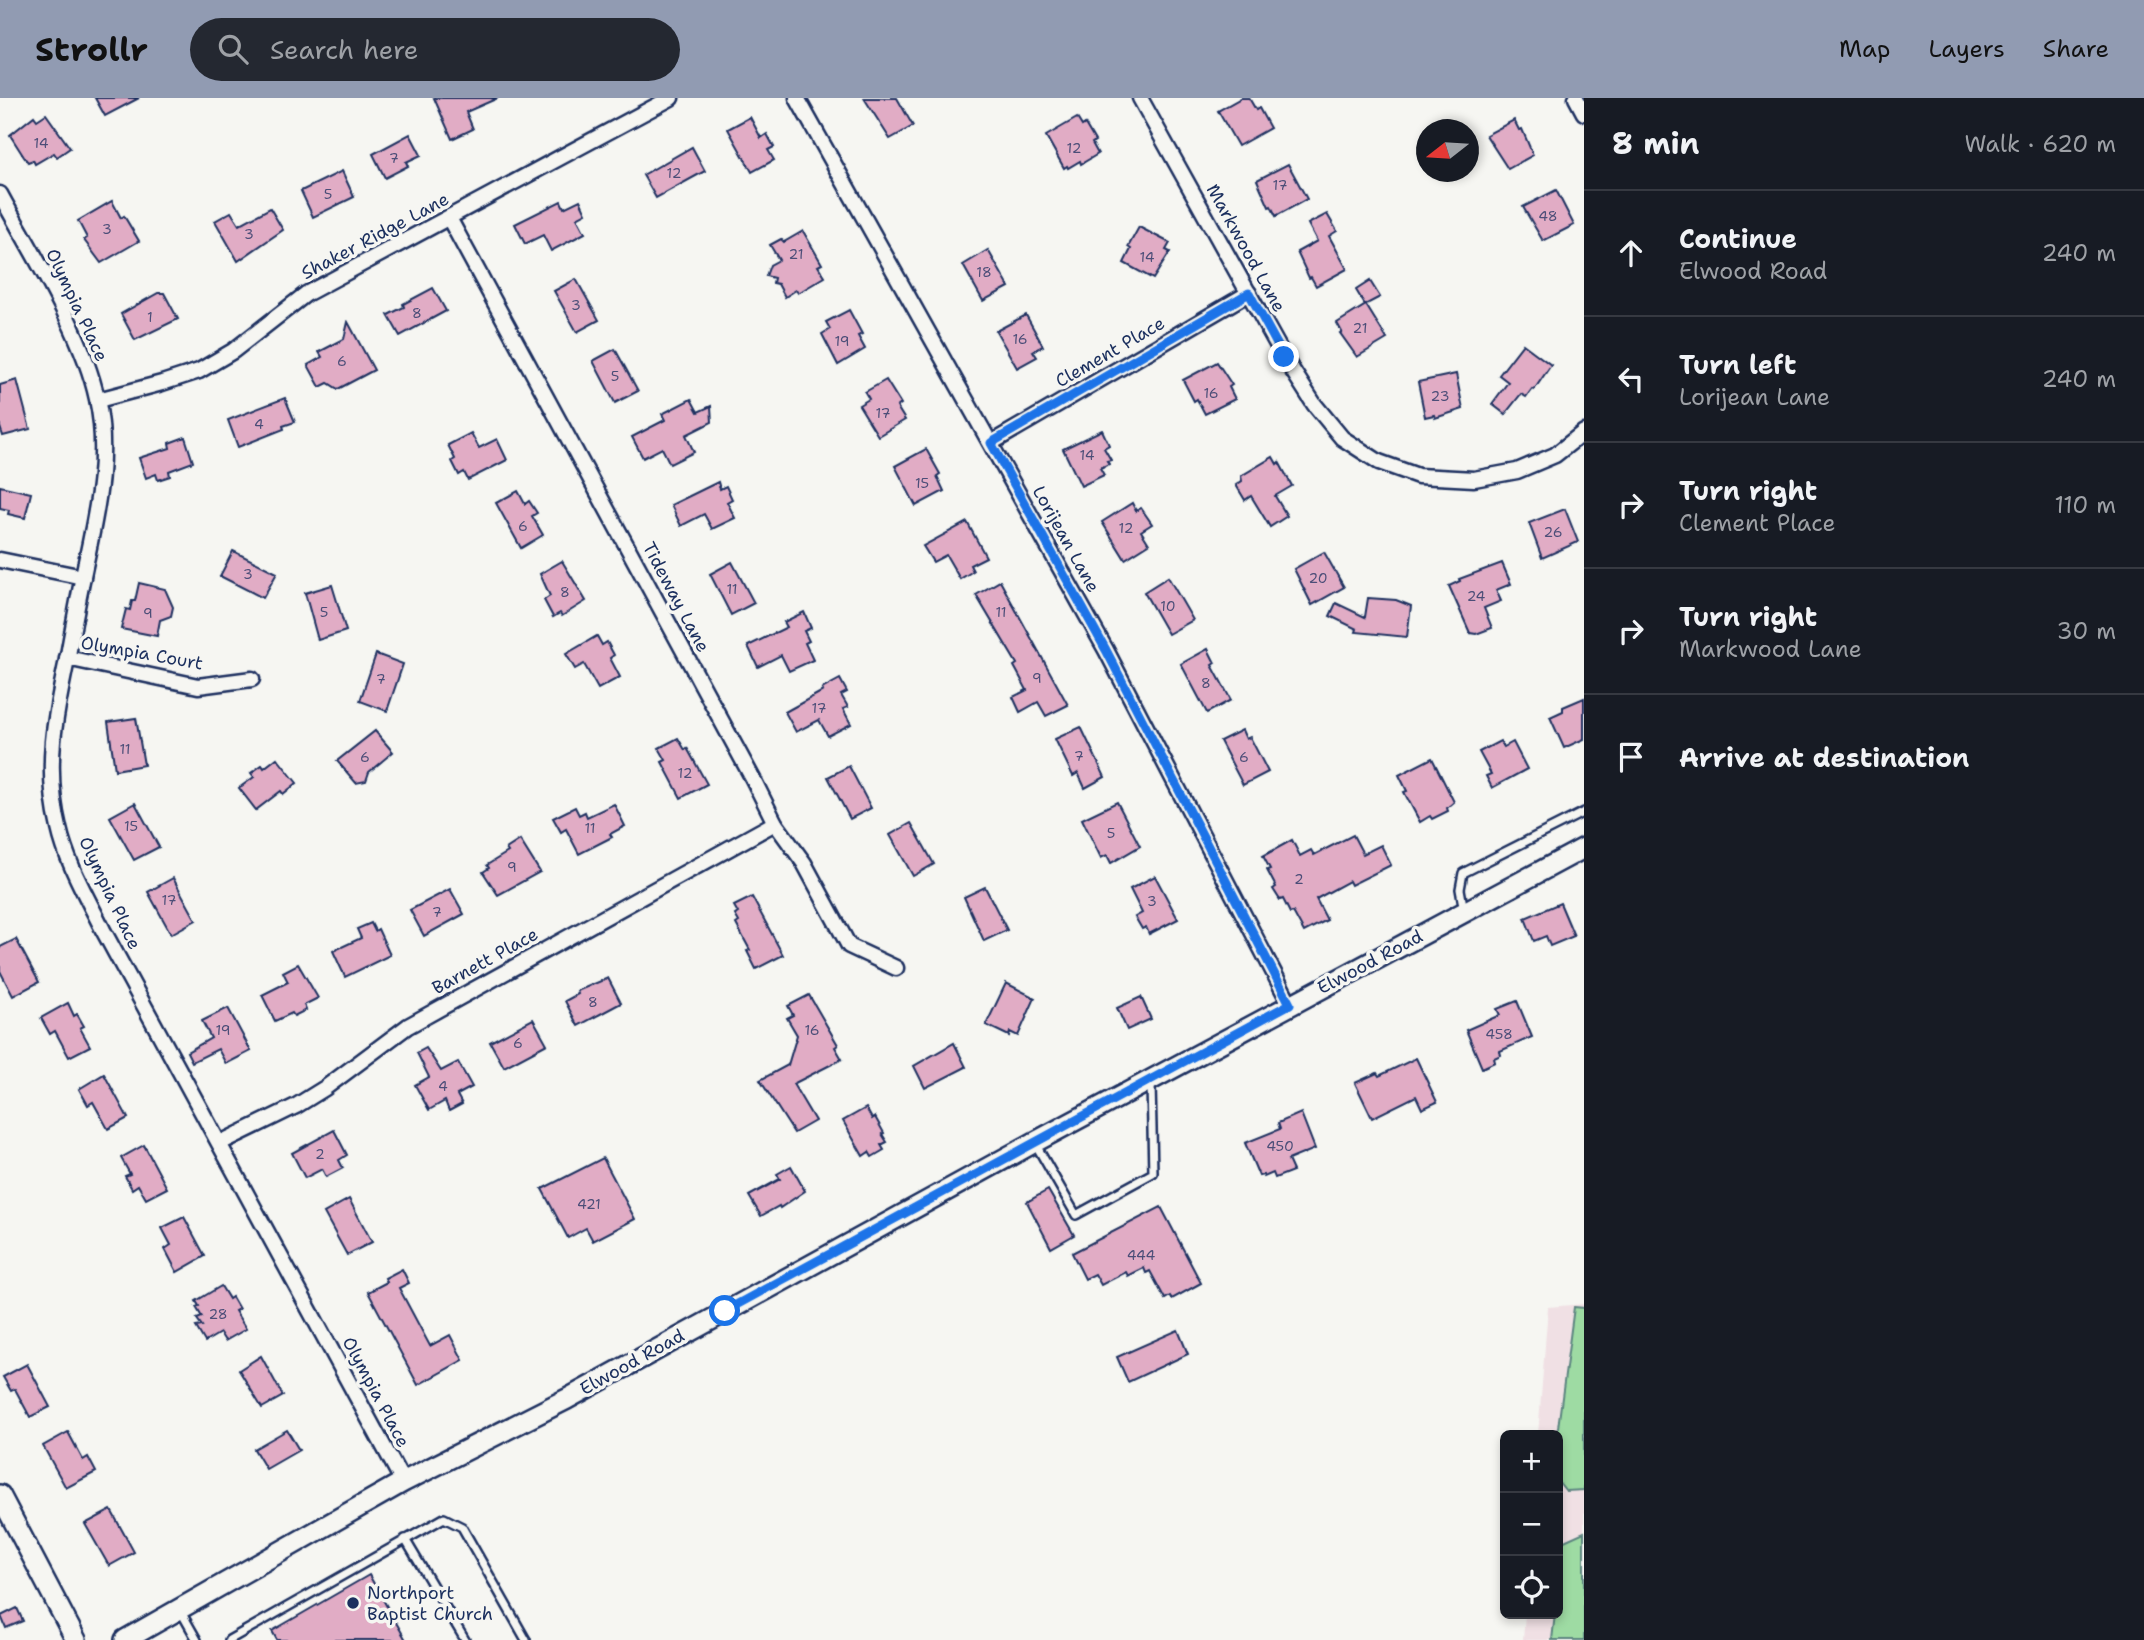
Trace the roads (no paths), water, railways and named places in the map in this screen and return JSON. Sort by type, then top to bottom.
[{"type":"main road","name":"Elwood Road","points":[[125,1640],[403,1482],[566,1399],[1035,1142],[1584,848]]},
{"type":"main road","points":[[0,1495],[76,1640]]},
{"type":"street","name":"Shaker Ridge Lane","points":[[97,400],[199,370],[233,351],[306,294],[671,98]]},
{"type":"street","name":"Lorijean Lane","points":[[797,98],[1106,650],[1290,1004]]},
{"type":"street","name":"Markwood Lane","points":[[1140,98],[1314,404],[1342,438],[1379,462],[1418,476],[1474,479],[1517,471],[1555,454],[1584,432]]},
{"type":"street","points":[[1576,98],[1584,113]]},
{"type":"street","name":"Olympia Place","points":[[0,194],[80,347],[97,400],[102,441],[102,478],[56,706],[51,748],[52,788],[59,829],[80,885],[403,1482]]},
{"type":"street","name":"Tideway Lane","points":[[449,218],[775,823],[804,863],[849,946],[896,968]]},
{"type":"street","name":"Clement Place","points":[[991,443],[1249,293]]},
{"type":"street","points":[[0,560],[83,577]]},
{"type":"street","name":"Olympia Court","points":[[67,658],[198,686],[252,680]]},
{"type":"street","name":"Barnett Place","points":[[220,1143],[296,1106],[326,1088],[408,1026],[775,823]]},
{"type":"lane","points":[[1465,911],[1460,889],[1463,873],[1584,812]]},
{"type":"lane","points":[[1035,1142],[1076,1215],[1153,1173],[1151,1080]]},
{"type":"lane","points":[[229,1640],[444,1518],[462,1527],[526,1640]]},
{"type":"lane","points":[[405,1539],[465,1640]]},
{"type":"lane","points":[[179,1609],[197,1640]]},
{"type":"place","name":"Northport Baptist Church","points":[[353,1603]]}]
